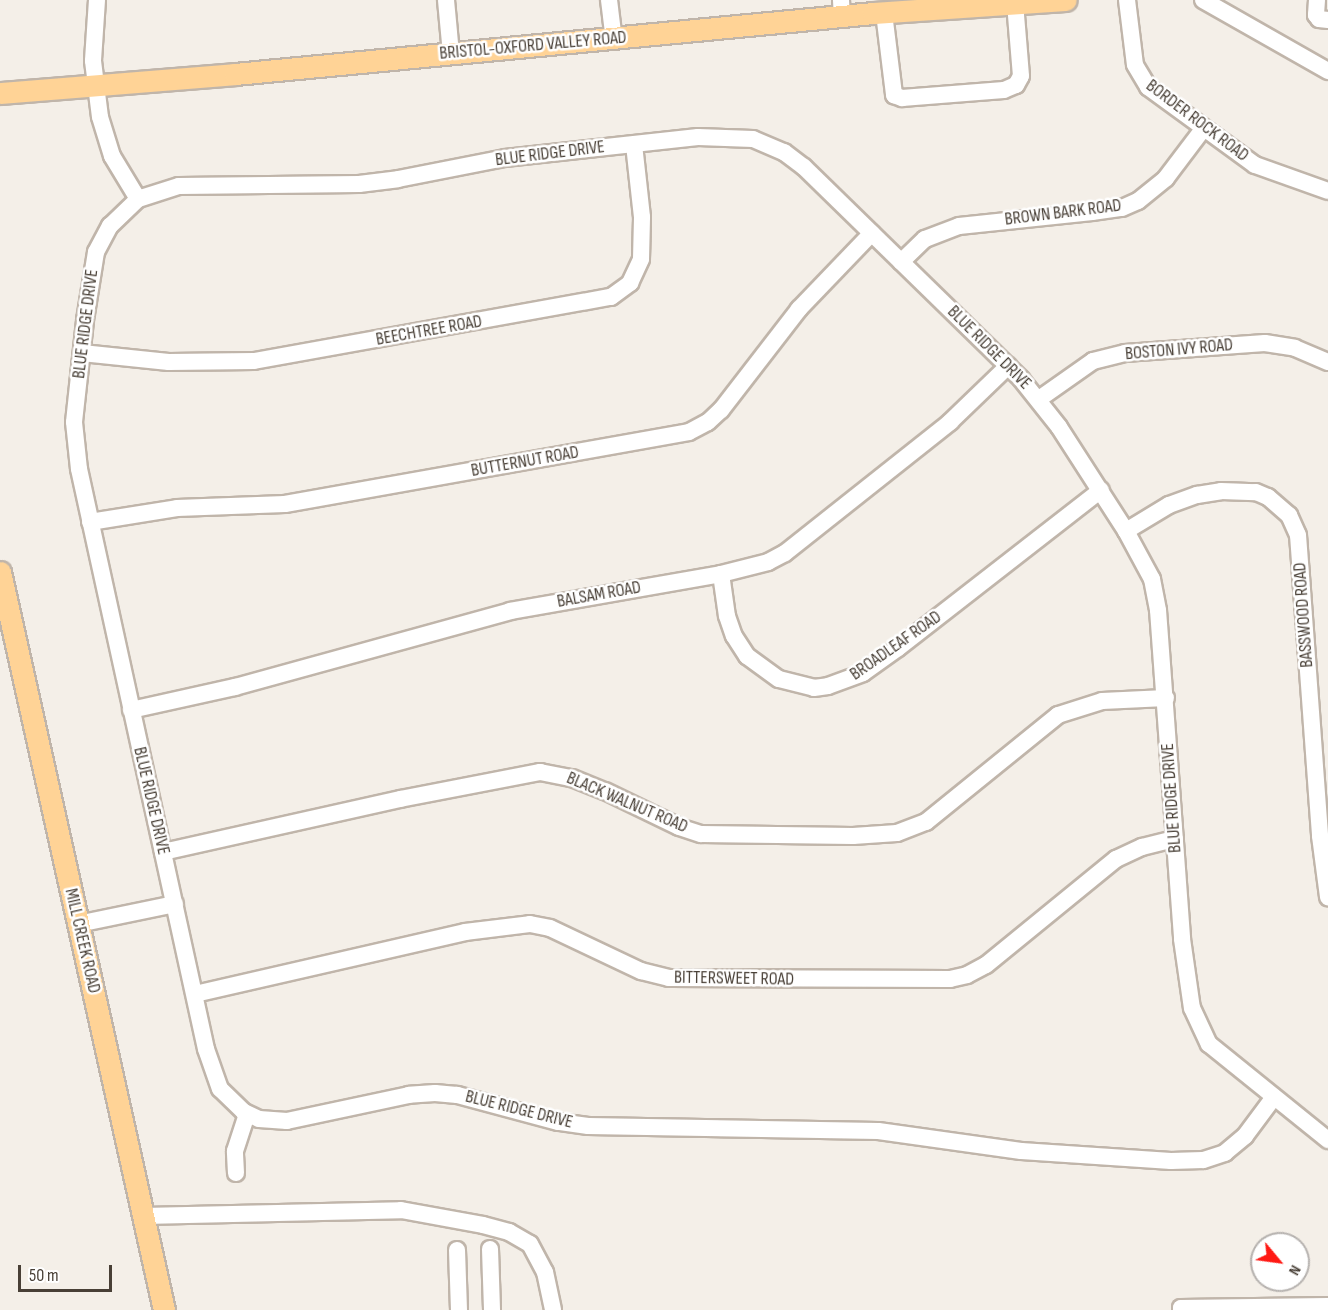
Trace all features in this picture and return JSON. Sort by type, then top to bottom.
[{"type":"main road","name":"BRISTOL-OXFORD VALLEY ROAD","points":[[0,93],[614,39],[842,9],[1066,0]]},
{"type":"main road","name":"MILL CREEK ROAD","points":[[0,572],[164,1310]]},
{"type":"street","points":[[97,0],[93,61],[105,138],[119,171],[138,199]]},
{"type":"street","points":[[446,0],[451,54]]},
{"type":"street","points":[[609,0],[614,39]]},
{"type":"street","name":"BORDER ROCK ROAD","points":[[1127,0],[1130,40],[1140,75],[1148,87],[1255,165],[1328,191]]},
{"type":"street","points":[[1203,0],[1328,71]]},
{"type":"street","points":[[1317,0],[1318,19],[1328,20]]},
{"type":"street","points":[[876,9],[894,94],[902,98],[1004,90],[1016,85],[1021,76],[1015,3]]},
{"type":"street","name":"BROWN BARK ROAD","points":[[902,262],[925,239],[959,226],[1122,208],[1138,201],[1166,178],[1203,129]]},
{"type":"street","name":"BLUE RIDGE DRIVE","points":[[1274,1097],[1245,1136],[1225,1153],[1203,1160],[1171,1161],[1021,1151],[878,1131],[588,1126],[558,1122],[457,1095],[410,1095],[287,1121],[265,1120],[248,1114],[230,1101],[214,1077],[90,522],[75,437],[82,353],[96,252],[110,226],[138,199],[165,188],[198,184],[359,184],[505,158],[634,144],[729,137],[753,139],[769,144],[804,167],[1039,399],[1101,490],[1152,579],[1156,592],[1166,698],[1182,939],[1192,1008],[1209,1044],[1328,1140]]},
{"type":"street","name":"BEECHTREE ROAD","points":[[82,353],[169,362],[254,362],[611,297],[630,283],[641,259],[642,217],[634,144]]},
{"type":"street","name":"BUTTERNUT ROAD","points":[[90,522],[177,508],[285,504],[688,432],[708,422],[721,410],[799,309],[872,233]]},
{"type":"street","name":"BOSTON IVY ROAD","points":[[1039,399],[1093,361],[1125,353],[1274,343],[1295,348],[1328,362]]},
{"type":"street","name":"BALSAM ROAD","points":[[131,710],[235,687],[510,611],[721,574],[768,562],[785,553],[950,422],[1008,366]]},
{"type":"street","name":"BROADLEAF ROAD","points":[[721,574],[727,616],[734,636],[747,656],[779,679],[814,688],[828,686],[863,673],[880,661],[1101,490]]},
{"type":"street","name":"BASSWOOD ROAD","points":[[1126,531],[1169,505],[1197,495],[1221,491],[1256,492],[1281,506],[1289,515],[1298,535],[1320,836],[1328,897]]},
{"type":"street","name":"BLACK WALNUT ROAD","points":[[163,852],[423,794],[540,772],[583,782],[679,827],[701,834],[869,836],[897,833],[926,822],[1058,715],[1102,701],[1166,698]]},
{"type":"street","name":"BITTERSWEET ROAD","points":[[195,994],[465,932],[513,924],[550,927],[641,971],[669,978],[950,979],[967,975],[986,965],[1116,859],[1142,847],[1175,839]]},
{"type":"street","points":[[78,924],[175,904]]},
{"type":"street","points":[[236,1173],[236,1151],[248,1114]]},
{"type":"street","points":[[143,1216],[401,1210],[483,1225],[509,1232],[530,1244],[545,1272],[553,1310]]},
{"type":"street","points":[[490,1249],[492,1310]]},
{"type":"street","points":[[457,1250],[459,1310]]},
{"type":"street","points":[[1179,1309],[1328,1306]]}]
